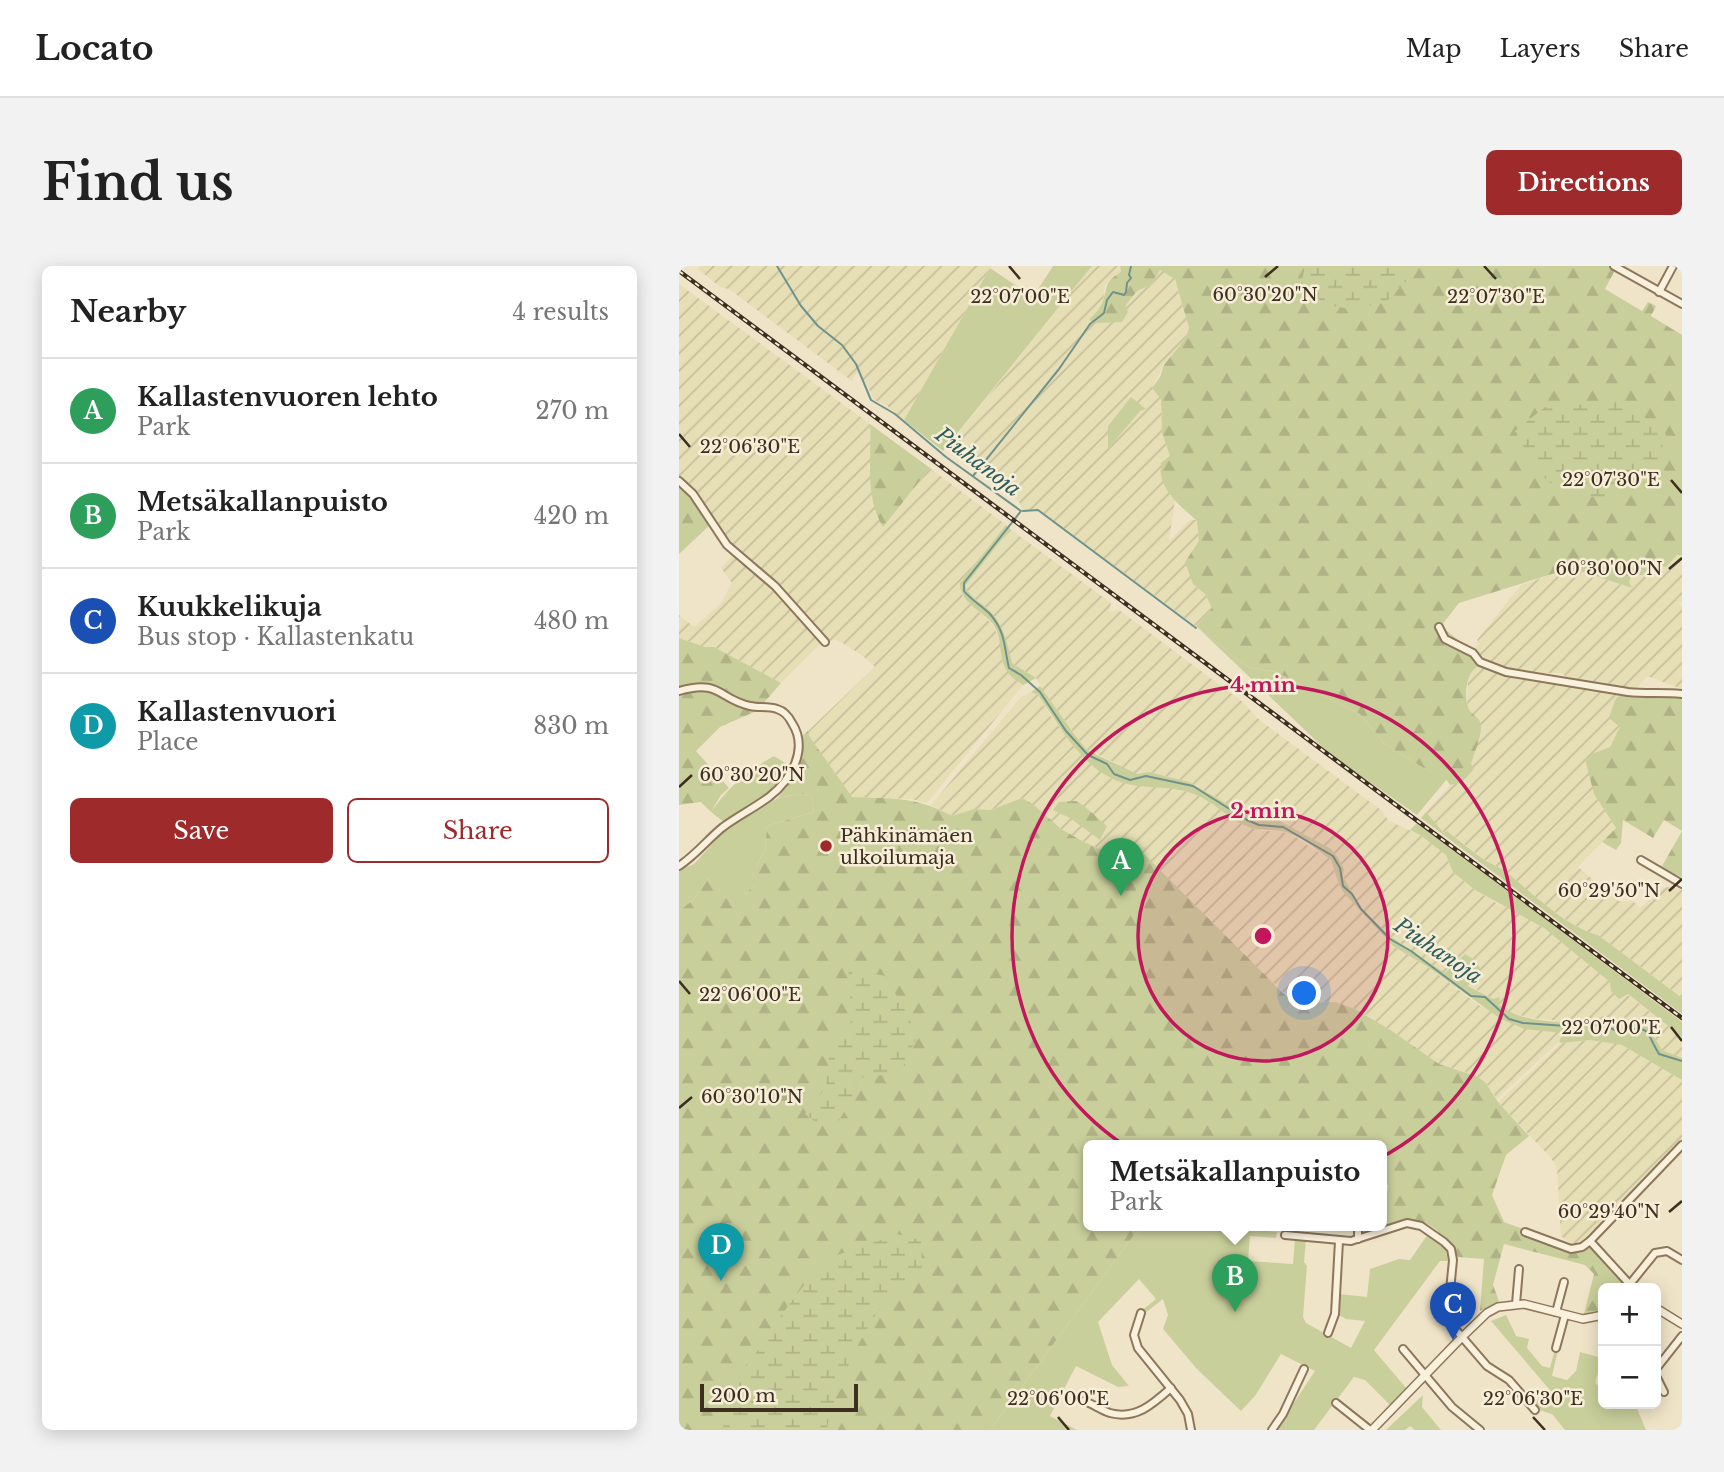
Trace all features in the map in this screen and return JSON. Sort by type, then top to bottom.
[{"type":"street","points":[[1614,266],[1682,304]]},
{"type":"street","points":[[1660,292],[1673,266]]},
{"type":"street","points":[[679,481],[693,494],[727,545],[775,586],[825,642]]},
{"type":"street","points":[[1439,627],[1445,639],[1473,653],[1480,662],[1506,671],[1628,692],[1682,694]]},
{"type":"street","points":[[679,691],[709,688],[719,690],[741,703],[778,709],[795,726],[800,745],[795,764],[773,793],[722,828],[689,860],[679,866]]},
{"type":"street","points":[[1641,860],[1682,884]]},
{"type":"street","points":[[1525,1232],[1571,1249],[1581,1247],[1590,1241],[1682,1145]]},
{"type":"street","points":[[1387,1230],[1408,1223],[1421,1226],[1451,1248],[1453,1260],[1448,1318],[1454,1329],[1492,1370],[1509,1380],[1535,1410]]},
{"type":"street","points":[[1307,1237],[1308,1231]]},
{"type":"street","points":[[1358,1231],[1359,1239]]},
{"type":"street","points":[[1285,1235],[1339,1241],[1359,1239],[1384,1231]]},
{"type":"street","points":[[1328,1333],[1335,1314],[1339,1241]]},
{"type":"street","points":[[1590,1241],[1629,1283]]},
{"type":"street","points":[[1634,1283],[1655,1253],[1667,1251],[1682,1260]]},
{"type":"street","points":[[1515,1304],[1519,1269]]},
{"type":"street","points":[[1556,1312],[1564,1282]]},
{"type":"street","points":[[1336,1403],[1371,1430],[1462,1337],[1487,1313],[1498,1307],[1515,1304],[1583,1319],[1598,1316]]},
{"type":"street","points":[[1661,1311],[1682,1324]]},
{"type":"street","points":[[1141,1313],[1134,1335],[1137,1348],[1185,1407],[1191,1430]]},
{"type":"street","points":[[1556,1348],[1565,1315]]},
{"type":"street","points":[[1661,1363],[1682,1336]]},
{"type":"street","points":[[1403,1349],[1456,1411],[1480,1430]]},
{"type":"street","points":[[1272,1430],[1283,1414],[1304,1369]]},
{"type":"street","points":[[1661,1386],[1664,1392]]},
{"type":"street","points":[[1084,1401],[1112,1414],[1134,1414],[1147,1409],[1171,1388]]},
{"type":"shaded area","points":[[700,266],[991,266],[904,420],[886,405],[874,400],[857,372],[852,381],[729,289],[720,287],[698,269]]},
{"type":"shaded area","points":[[1092,266],[1120,266],[1121,272],[1105,285],[1103,304],[1089,320],[1128,312],[1126,305],[1137,291],[1151,285],[1160,269],[1175,279],[1189,328],[1185,339],[1164,365],[1152,387],[1161,399],[1162,433],[1170,456],[1164,486],[1175,500],[1169,541],[1190,520],[1197,520],[1199,541],[1195,551],[1193,584],[1205,594],[1212,608],[1196,626],[1038,510],[1023,510],[1019,502],[998,484],[954,455],[949,445]]},
{"type":"shaded area","points":[[679,284],[870,424],[872,453],[869,467],[883,526],[930,468],[1006,525],[960,583],[963,597],[994,626],[1003,662],[1023,685],[927,803],[911,799],[852,797],[808,736],[808,731],[875,667],[841,642],[834,639],[830,642],[776,583],[726,539],[698,493],[679,478]]},
{"type":"shaded area","points":[[1010,529],[1111,603],[1109,612],[1119,610],[1244,703],[1257,718],[1381,810],[1389,821],[1420,835],[1446,855],[1453,872],[1475,890],[1498,904],[1525,915],[1563,942],[1610,982],[1619,998],[1627,994],[1682,1037],[1682,1058],[1662,1050],[1649,1028],[1634,1024],[1612,1022],[1603,1016],[1573,1022],[1531,1018],[1508,1012],[1493,999],[1468,985],[1476,978],[1475,960],[1465,954],[1445,974],[1391,937],[1362,909],[1343,877],[1344,869],[1339,859],[1276,819],[1263,820],[1246,815],[1189,782],[1149,772],[1137,774],[1122,769],[1086,749],[1036,678],[1012,663],[989,611],[976,602],[966,590],[965,586]]},
{"type":"shaded area","points":[[734,554],[775,591],[822,642],[781,683],[714,647],[705,647],[679,638],[679,615],[694,627],[720,604],[732,583],[721,568]]},
{"type":"shaded area","points":[[1682,555],[1682,602],[1679,602],[1682,608],[1682,689],[1647,676],[1635,690],[1566,677],[1562,673],[1534,673],[1503,668],[1490,663],[1474,649],[1479,643],[1477,640],[1521,585],[1565,570],[1580,571],[1631,588],[1629,582],[1632,575],[1653,563]]},
{"type":"shaded area","points":[[1478,666],[1515,677],[1620,695],[1615,700],[1620,727],[1610,747],[1594,753],[1594,794],[1616,828],[1578,867],[1618,901],[1633,901],[1640,908],[1661,889],[1682,889],[1682,998],[1598,935],[1586,932],[1568,921],[1503,870],[1447,831],[1444,833],[1426,812],[1450,785],[1461,783],[1471,764],[1481,728],[1467,706],[1468,682],[1473,669]]},
{"type":"shaded area","points":[[1031,692],[1038,695],[1079,752],[1111,778],[1127,784],[1174,788],[1196,794],[1245,826],[1291,834],[1331,860],[1344,893],[1393,946],[1428,967],[1480,1006],[1564,1033],[1559,1042],[1497,1099],[1485,1082],[1466,1072],[1439,1064],[1355,1009],[1336,1002],[1296,1003],[1129,856],[1119,857],[1084,842],[1061,829],[1022,798],[991,810],[974,809],[952,816],[931,805],[1021,697]]},
{"type":"shaded area","points":[[1590,1040],[1622,1045],[1682,1080],[1682,1142],[1583,1241],[1576,1243],[1561,1236],[1557,1168],[1551,1158],[1498,1102],[1561,1043]]},
{"type":"green space","points":[[1053,266],[1092,266],[943,451],[904,420],[990,268],[1033,297]]},
{"type":"green space","points":[[1120,266],[1611,266],[1614,272],[1605,289],[1642,311],[1648,302],[1656,306],[1651,316],[1682,335],[1682,555],[1677,555],[1666,567],[1653,564],[1643,575],[1632,575],[1629,582],[1632,588],[1580,571],[1565,570],[1459,603],[1441,626],[1469,649],[1478,666],[1469,679],[1466,697],[1469,710],[1479,720],[1481,729],[1471,764],[1474,769],[1461,783],[1450,785],[1446,779],[1384,743],[1360,714],[1276,672],[1247,667],[1196,626],[1212,608],[1205,594],[1193,584],[1185,562],[1199,541],[1197,521],[1171,496],[1163,481],[1161,463],[1170,456],[1162,433],[1161,399],[1152,388],[1164,365],[1185,339],[1189,328],[1175,279],[1160,270],[1151,285],[1137,291],[1126,305],[1128,312],[1122,322],[1098,323],[1089,320],[1102,304],[1107,284],[1121,272]]},
{"type":"green space","points":[[1305,266],[1420,266],[1388,300],[1355,310],[1323,304],[1302,280]]},
{"type":"green space","points":[[1131,397],[1146,409],[1140,411],[1108,449],[1108,426]]},
{"type":"green space","points":[[1619,402],[1666,434],[1657,464],[1642,486],[1603,500],[1548,482],[1515,431],[1545,407]]},
{"type":"green space","points":[[870,424],[930,468],[883,527],[871,490]]},
{"type":"green space","points":[[679,484],[710,525],[679,554]]},
{"type":"green space","points":[[1006,525],[1010,529],[965,586],[998,622],[1012,663],[1036,678],[1023,685],[1010,675],[1004,666],[993,624],[967,601],[960,583]]},
{"type":"green space","points":[[1196,626],[1247,667],[1276,672],[1360,714],[1384,743],[1420,766],[1447,779],[1417,815],[1331,755]]},
{"type":"green space","points":[[679,638],[705,647],[714,647],[781,683],[762,705],[710,685],[696,684],[679,689]]},
{"type":"green space","points":[[1040,686],[1086,749],[1137,774],[1149,772],[1189,782],[1246,815],[1263,820],[1276,819],[1331,849],[1339,859],[1344,869],[1343,877],[1362,909],[1391,937],[1445,973],[1465,954],[1475,960],[1481,970],[1468,986],[1493,999],[1500,997],[1498,1004],[1508,1011],[1549,1021],[1579,1021],[1604,1016],[1612,1022],[1643,1024],[1649,1028],[1662,1050],[1682,1058],[1682,1080],[1622,1045],[1590,1040],[1561,1043],[1559,1042],[1563,1033],[1524,1029],[1501,1019],[1428,967],[1393,946],[1344,893],[1331,860],[1301,839],[1285,832],[1255,829],[1238,822],[1194,794],[1131,785],[1111,778],[1099,770],[1078,752],[1038,695],[1031,692]]},
{"type":"green space","points":[[708,690],[737,705],[761,709],[720,727],[696,751],[729,788],[721,795],[711,812],[701,802],[679,805],[679,694]]},
{"type":"green space","points":[[1666,694],[1682,697],[1682,831],[1664,820],[1653,838],[1623,820],[1621,843],[1616,850],[1602,842],[1616,828],[1594,794],[1585,759],[1610,747],[1620,727],[1609,718],[1615,700],[1620,695]]},
{"type":"green space","points":[[808,731],[852,797],[915,802],[952,816],[974,809],[991,810],[1022,798],[1061,829],[1084,842],[1119,857],[1129,856],[1139,849],[1296,1003],[1336,1002],[1355,1009],[1439,1064],[1476,1076],[1485,1082],[1498,1102],[1529,1136],[1506,1155],[1492,1195],[1504,1222],[1523,1229],[1521,1235],[1575,1252],[1592,1246],[1624,1283],[1598,1283],[1598,1310],[1584,1314],[1594,1274],[1585,1265],[1504,1244],[1493,1285],[1499,1301],[1480,1311],[1484,1259],[1458,1257],[1451,1244],[1426,1223],[1411,1220],[1387,1226],[1387,1140],[1083,1140],[1083,1231],[1142,1231],[1134,1235],[990,1430],[679,1430],[679,911],[694,899],[708,879],[732,904],[756,885],[756,867],[765,849],[767,826],[814,812],[811,795],[778,798],[796,769],[803,735]]},
{"type":"green space","points":[[774,756],[791,767],[772,791],[725,823],[711,812],[739,780]]},
{"type":"green space","points":[[811,795],[814,812],[767,826],[765,849],[756,867],[756,885],[732,905],[708,879],[694,899],[679,911],[679,870],[694,864],[725,830],[740,819],[778,798]]},
{"type":"green space","points":[[1076,801],[1107,826],[1100,840],[1070,818],[1053,810],[1059,802]]},
{"type":"green space","points":[[1426,812],[1444,833],[1447,831],[1486,861],[1505,871],[1561,917],[1598,935],[1682,998],[1682,1014],[1421,818]]},
{"type":"green space","points":[[1417,823],[1682,1022],[1682,1037],[1628,994],[1619,999],[1611,991],[1610,982],[1544,928],[1475,890],[1453,872],[1446,855],[1410,830]]},
{"type":"green space","points":[[1682,831],[1682,877],[1661,868]]},
{"type":"green space","points":[[848,968],[885,976],[907,1013],[917,1037],[900,1073],[858,1078],[850,1102],[838,1122],[817,1123],[805,1114],[826,1087],[830,1049],[852,1020]]},
{"type":"green space","points":[[1142,1231],[1277,1232],[1276,1238],[1250,1236],[1248,1261],[1293,1264],[1295,1239],[1306,1240],[1303,1317],[1306,1323],[1351,1348],[1365,1321],[1346,1319],[1337,1314],[1339,1294],[1367,1297],[1370,1269],[1399,1259],[1410,1260],[1428,1234],[1445,1248],[1448,1261],[1440,1261],[1374,1350],[1406,1388],[1390,1405],[1365,1380],[1354,1377],[1314,1430],[1276,1430],[1315,1371],[1281,1354],[1255,1396],[1241,1411],[1197,1369],[1163,1329],[1168,1315],[1163,1299],[1144,1314],[1141,1311],[1156,1299],[1139,1279],[1098,1322],[1112,1365],[1129,1386],[1118,1387],[1076,1366],[1050,1416],[1077,1430],[990,1430],[1134,1235]]},
{"type":"green space","points":[[897,1234],[921,1240],[922,1268],[886,1302],[868,1328],[842,1382],[827,1430],[722,1430],[742,1370],[823,1260]]},
{"type":"green space","points":[[1506,1315],[1516,1336],[1529,1339],[1527,1348],[1542,1366],[1550,1368],[1555,1349],[1558,1350],[1552,1376],[1567,1380],[1576,1371],[1580,1352],[1598,1357],[1595,1383],[1598,1385],[1598,1409],[1637,1409],[1646,1430],[1565,1430],[1552,1414],[1536,1409],[1536,1401],[1549,1389],[1491,1321]]},
{"type":"green space","points":[[1423,1395],[1422,1407],[1441,1430],[1415,1430],[1410,1426],[1405,1430],[1386,1430]]},
{"type":"waterway","name":"Piuhanoja","points":[[777,266],[801,306],[818,326],[842,345],[856,364],[871,400],[895,414],[946,457],[1021,511],[964,583],[964,591],[995,621],[1002,634],[1009,668],[1040,692],[1066,731],[1088,755],[1107,764],[1114,774],[1130,780],[1146,776],[1193,786],[1247,820],[1259,825],[1283,827],[1333,856],[1340,868],[1343,886],[1390,939],[1411,951],[1471,996],[1485,997],[1509,1019],[1523,1023],[1566,1026],[1590,1024],[1606,1026],[1619,1032],[1642,1029],[1646,1031],[1659,1054],[1682,1061]]},
{"type":"waterway","points":[[973,476],[1059,369],[1090,324],[1104,313],[1107,300],[1113,292],[1124,295],[1131,278],[1131,266]]},
{"type":"waterway","points":[[1023,511],[1038,510],[1196,628]]},
{"type":"railway","points":[[679,271],[1682,1018]]},
{"type":"place","name":"Pähkinämäen ulkoilumaja","points":[[826,846]]},
{"type":"place","name":"Kallastenvuoren lehto","points":[[1121,896]]},
{"type":"place","name":"Kallastenvuori","points":[[721,1281]]},
{"type":"place","name":"Metsäkallanpuisto","points":[[1235,1312]]},
{"type":"place","name":"Kuukkelikuja","points":[[1453,1340]]}]
